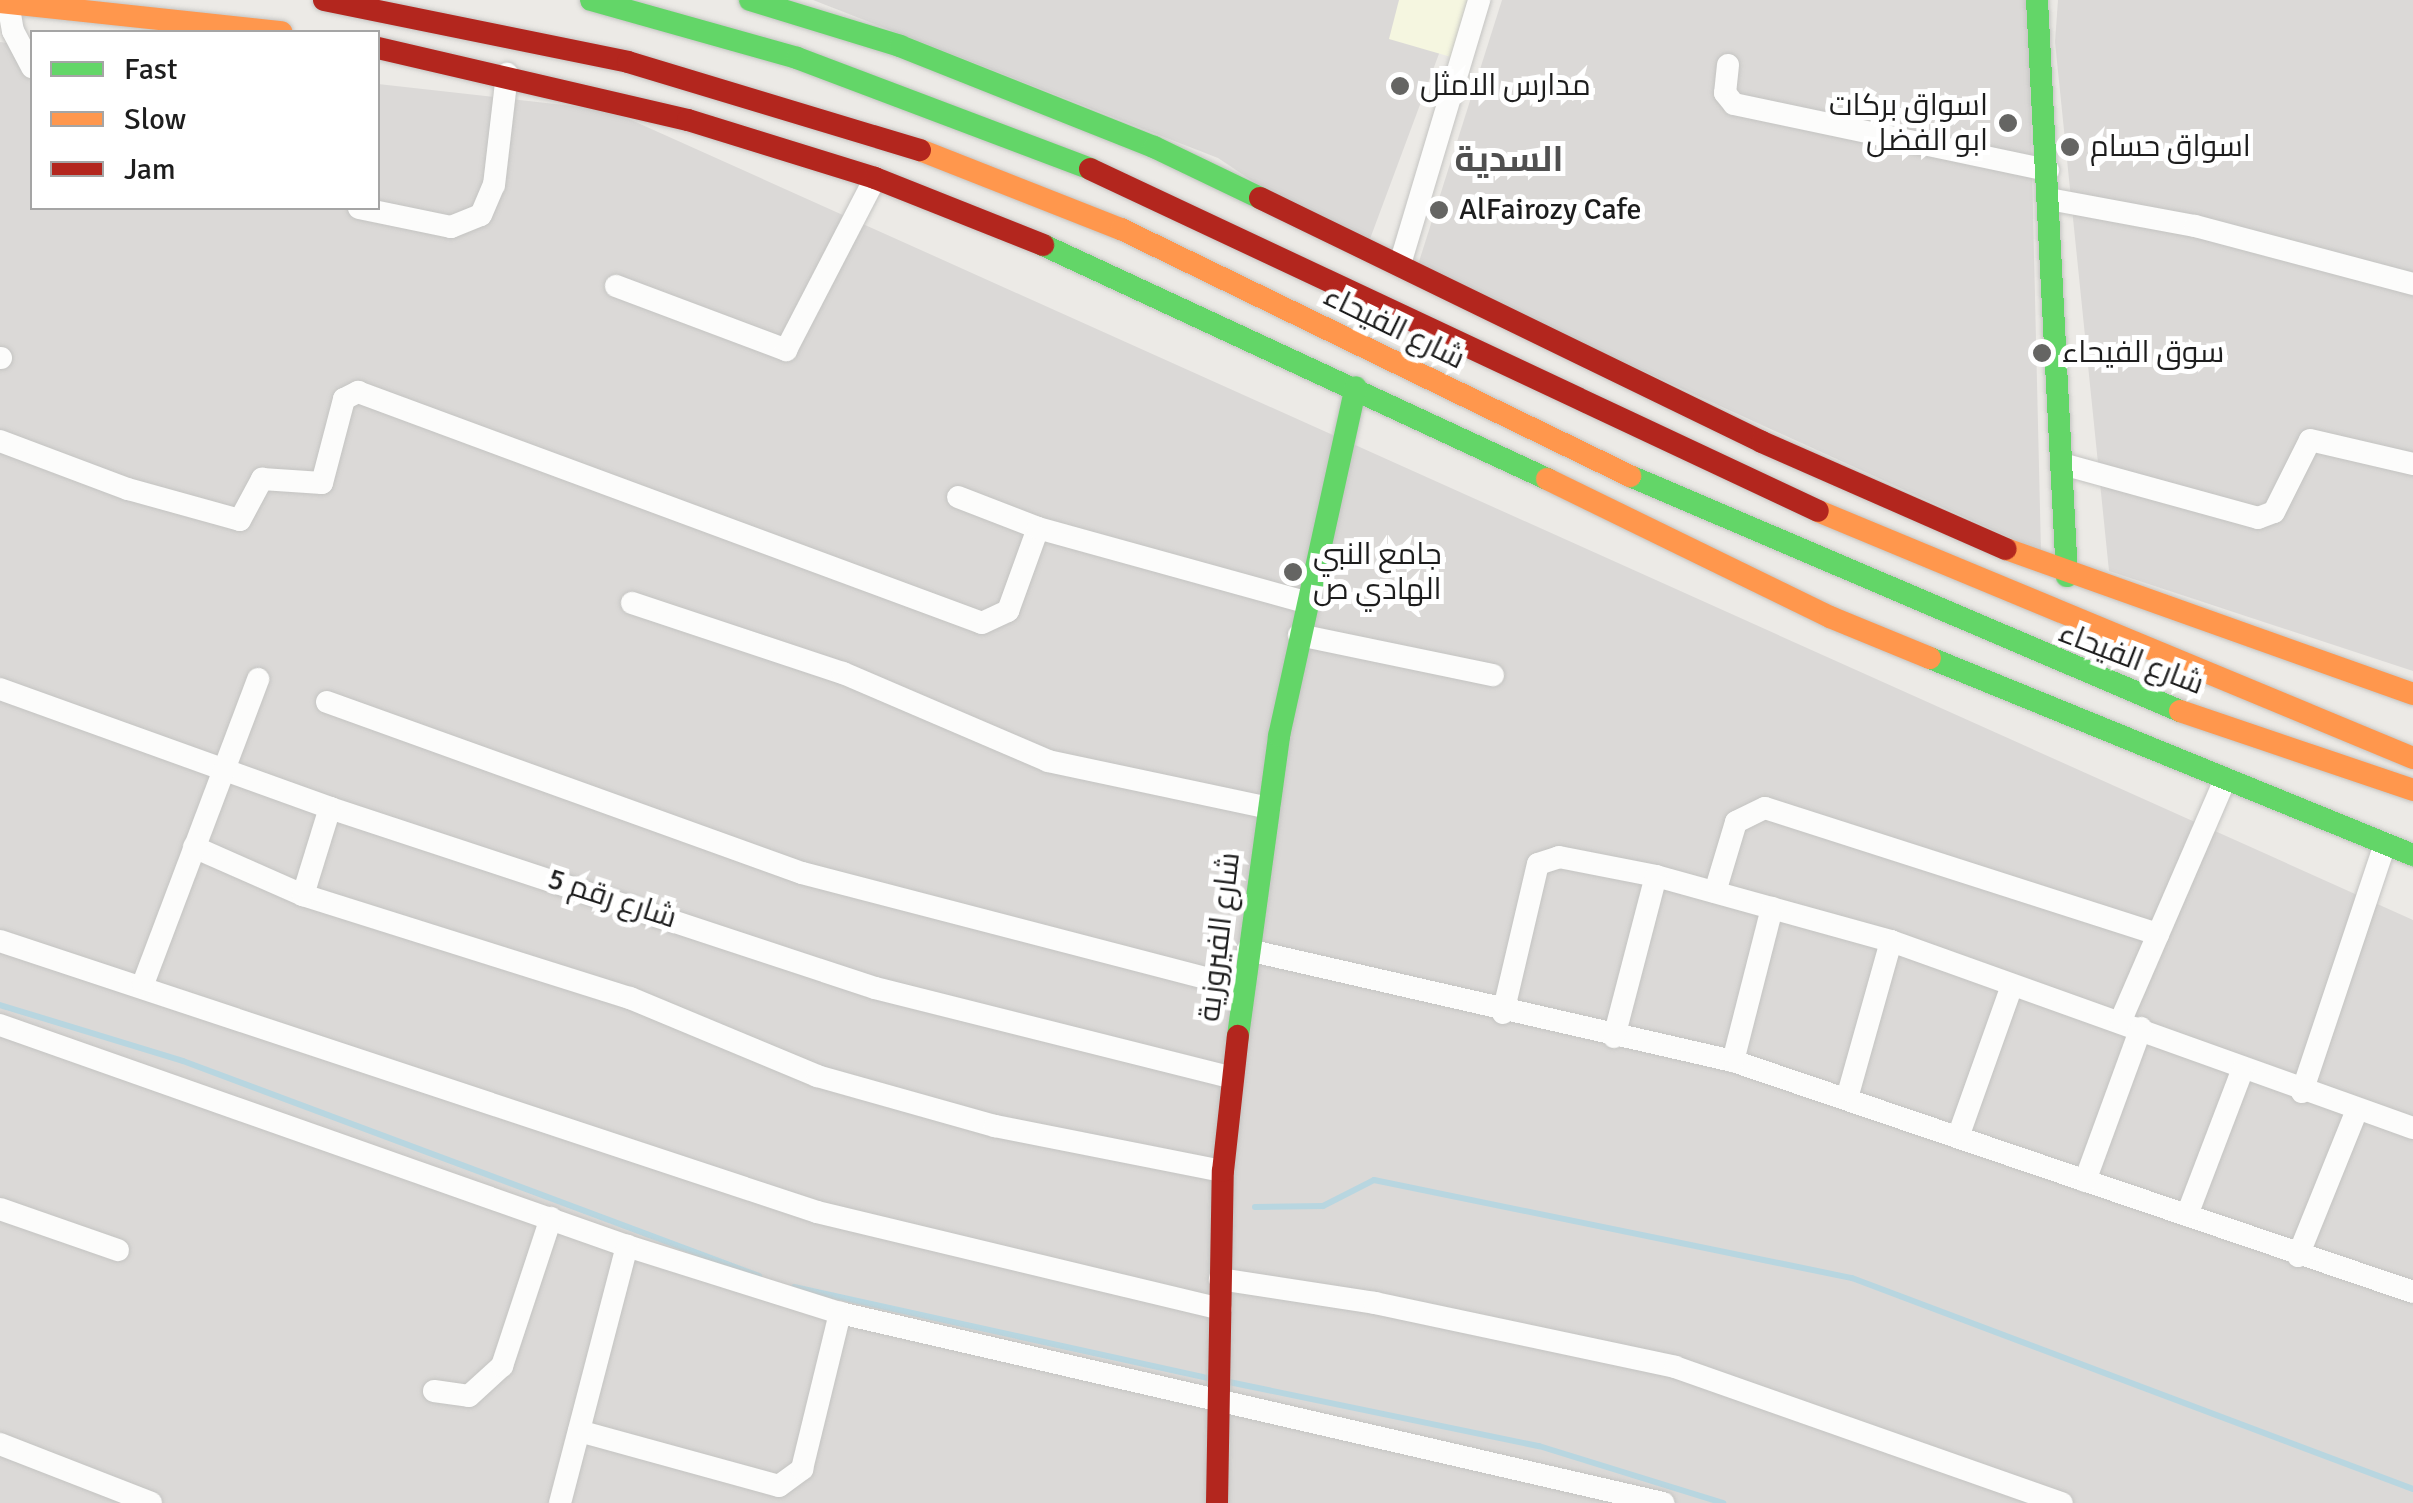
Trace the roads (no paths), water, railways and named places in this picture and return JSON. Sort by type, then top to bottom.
[{"type":"main road","name":"شارع الفيحاء","points":[[324,0],[628,62],[784,105],[937,154],[1121,229],[1721,520],[2140,698],[2413,790]]},
{"type":"main road","name":"شارع الفيحاء","points":[[591,0],[884,88],[1136,188],[1745,481],[2413,758]]},
{"type":"main road","points":[[750,0],[900,46],[1154,146],[1762,442],[2068,576],[2413,694]]},
{"type":"main road","points":[[2037,0],[2066,466],[2068,576]]},
{"type":"main road","points":[[4,2],[161,8],[271,30]]},
{"type":"main road","points":[[380,48],[507,74],[688,120],[875,178],[1103,268],[1356,386],[1704,559],[2225,780],[2413,855]]},
{"type":"main road","points":[[1136,188],[1154,146]]},
{"type":"main road","points":[[1103,268],[1121,229]]},
{"type":"main road","points":[[1398,363],[1417,321]]},
{"type":"main road","name":"شارع الفيروزية","points":[[1216,1503],[1223,1171],[1243,988],[1305,602],[1356,386]]},
{"type":"main road","points":[[1745,481],[1762,442]]},
{"type":"main road","points":[[1704,559],[1721,520]]},
{"type":"main road","points":[[2157,651],[2169,613]]},
{"type":"street","points":[[1400,264],[1479,0]]},
{"type":"street","points":[[4,2],[30,60]]},
{"type":"street","points":[[1728,65],[1724,93],[1734,104],[2048,170]]},
{"type":"street","points":[[368,210],[451,227],[481,215],[494,185],[507,74]]},
{"type":"street","points":[[616,286],[786,350],[875,178]]},
{"type":"street","points":[[2049,199],[2195,226],[2413,284]]},
{"type":"street","points":[[0,441],[128,489],[240,520],[262,479],[322,483],[341,406],[358,392],[982,623],[1008,611],[1038,528]]},
{"type":"street","points":[[2066,466],[2258,518],[2274,512],[2310,440],[2413,464]]},
{"type":"street","points":[[958,497],[1038,528],[1305,602]]},
{"type":"street","points":[[632,603],[843,673],[1048,762],[1269,808]]},
{"type":"street","points":[[1299,635],[1493,675]]},
{"type":"street","points":[[143,984],[258,678]]},
{"type":"street","name":"شارع رقم 5","points":[[0,689],[330,808],[875,988],[1233,1078]]},
{"type":"street","points":[[327,702],[802,874],[1243,988]]},
{"type":"street","points":[[2085,1181],[2158,934],[2225,780]]},
{"type":"street","points":[[303,894],[330,808]]},
{"type":"street","points":[[1715,892],[1733,828],[1748,812],[1765,808],[2158,934]]},
{"type":"street","points":[[2302,1092],[2385,844]]},
{"type":"street","points":[[194,848],[303,894],[630,998],[817,1076],[995,1126],[1223,1171]]},
{"type":"street","points":[[1503,1013],[1538,864],[1560,856],[1656,876],[1891,942],[2131,1024],[2302,1092],[2413,1128]]},
{"type":"street","points":[[1614,1036],[1656,876]]},
{"type":"street","points":[[1732,1061],[1772,908]]},
{"type":"street","points":[[0,941],[143,984],[259,1029],[817,1212],[1220,1309]]},
{"type":"street","points":[[1846,1098],[1891,942]]},
{"type":"street","points":[[1248,950],[1503,1013],[1732,1061],[2413,1292]]},
{"type":"street","points":[[1958,1137],[2012,985]]},
{"type":"street","points":[[0,1025],[627,1246],[840,1312],[1221,1389],[1663,1503]]},
{"type":"street","points":[[2188,1215],[2244,1068]]},
{"type":"street","points":[[2298,1256],[2357,1110]]},
{"type":"street","points":[[0,1209],[118,1250]]},
{"type":"street","points":[[434,1391],[469,1396],[502,1366],[550,1218]]},
{"type":"street","points":[[560,1503],[627,1246]]},
{"type":"street","points":[[1220,1279],[1375,1303],[1675,1367],[2062,1503]]},
{"type":"street","points":[[579,1431],[779,1486],[802,1470],[840,1312]]},
{"type":"street","points":[[0,1444],[151,1503]]},
{"type":"waterway","points":[[0,1005],[183,1061],[759,1276]]},
{"type":"waterway","points":[[1255,1207],[1323,1206],[1374,1180],[1852,1278],[2413,1489]]},
{"type":"waterway","points":[[794,1287],[1207,1378]]},
{"type":"waterway","points":[[1229,1382],[1539,1446],[1723,1503]]},
{"type":"place","name":"مدارس الامثل","points":[[1400,86]]},
{"type":"place","name":"اسواق بركات ابو الفضل","points":[[2008,123]]},
{"type":"place","name":"اسواق حسام","points":[[2070,147]]},
{"type":"place","name":"AlFairozy Cafe","points":[[1439,210]]},
{"type":"place","name":"سوق الفيحاء","points":[[2042,353]]},
{"type":"place","name":"جامع النبي الهادي ص","points":[[1293,572]]},
{"type":"district","name":"السدية","points":[[1509,160]]}]
